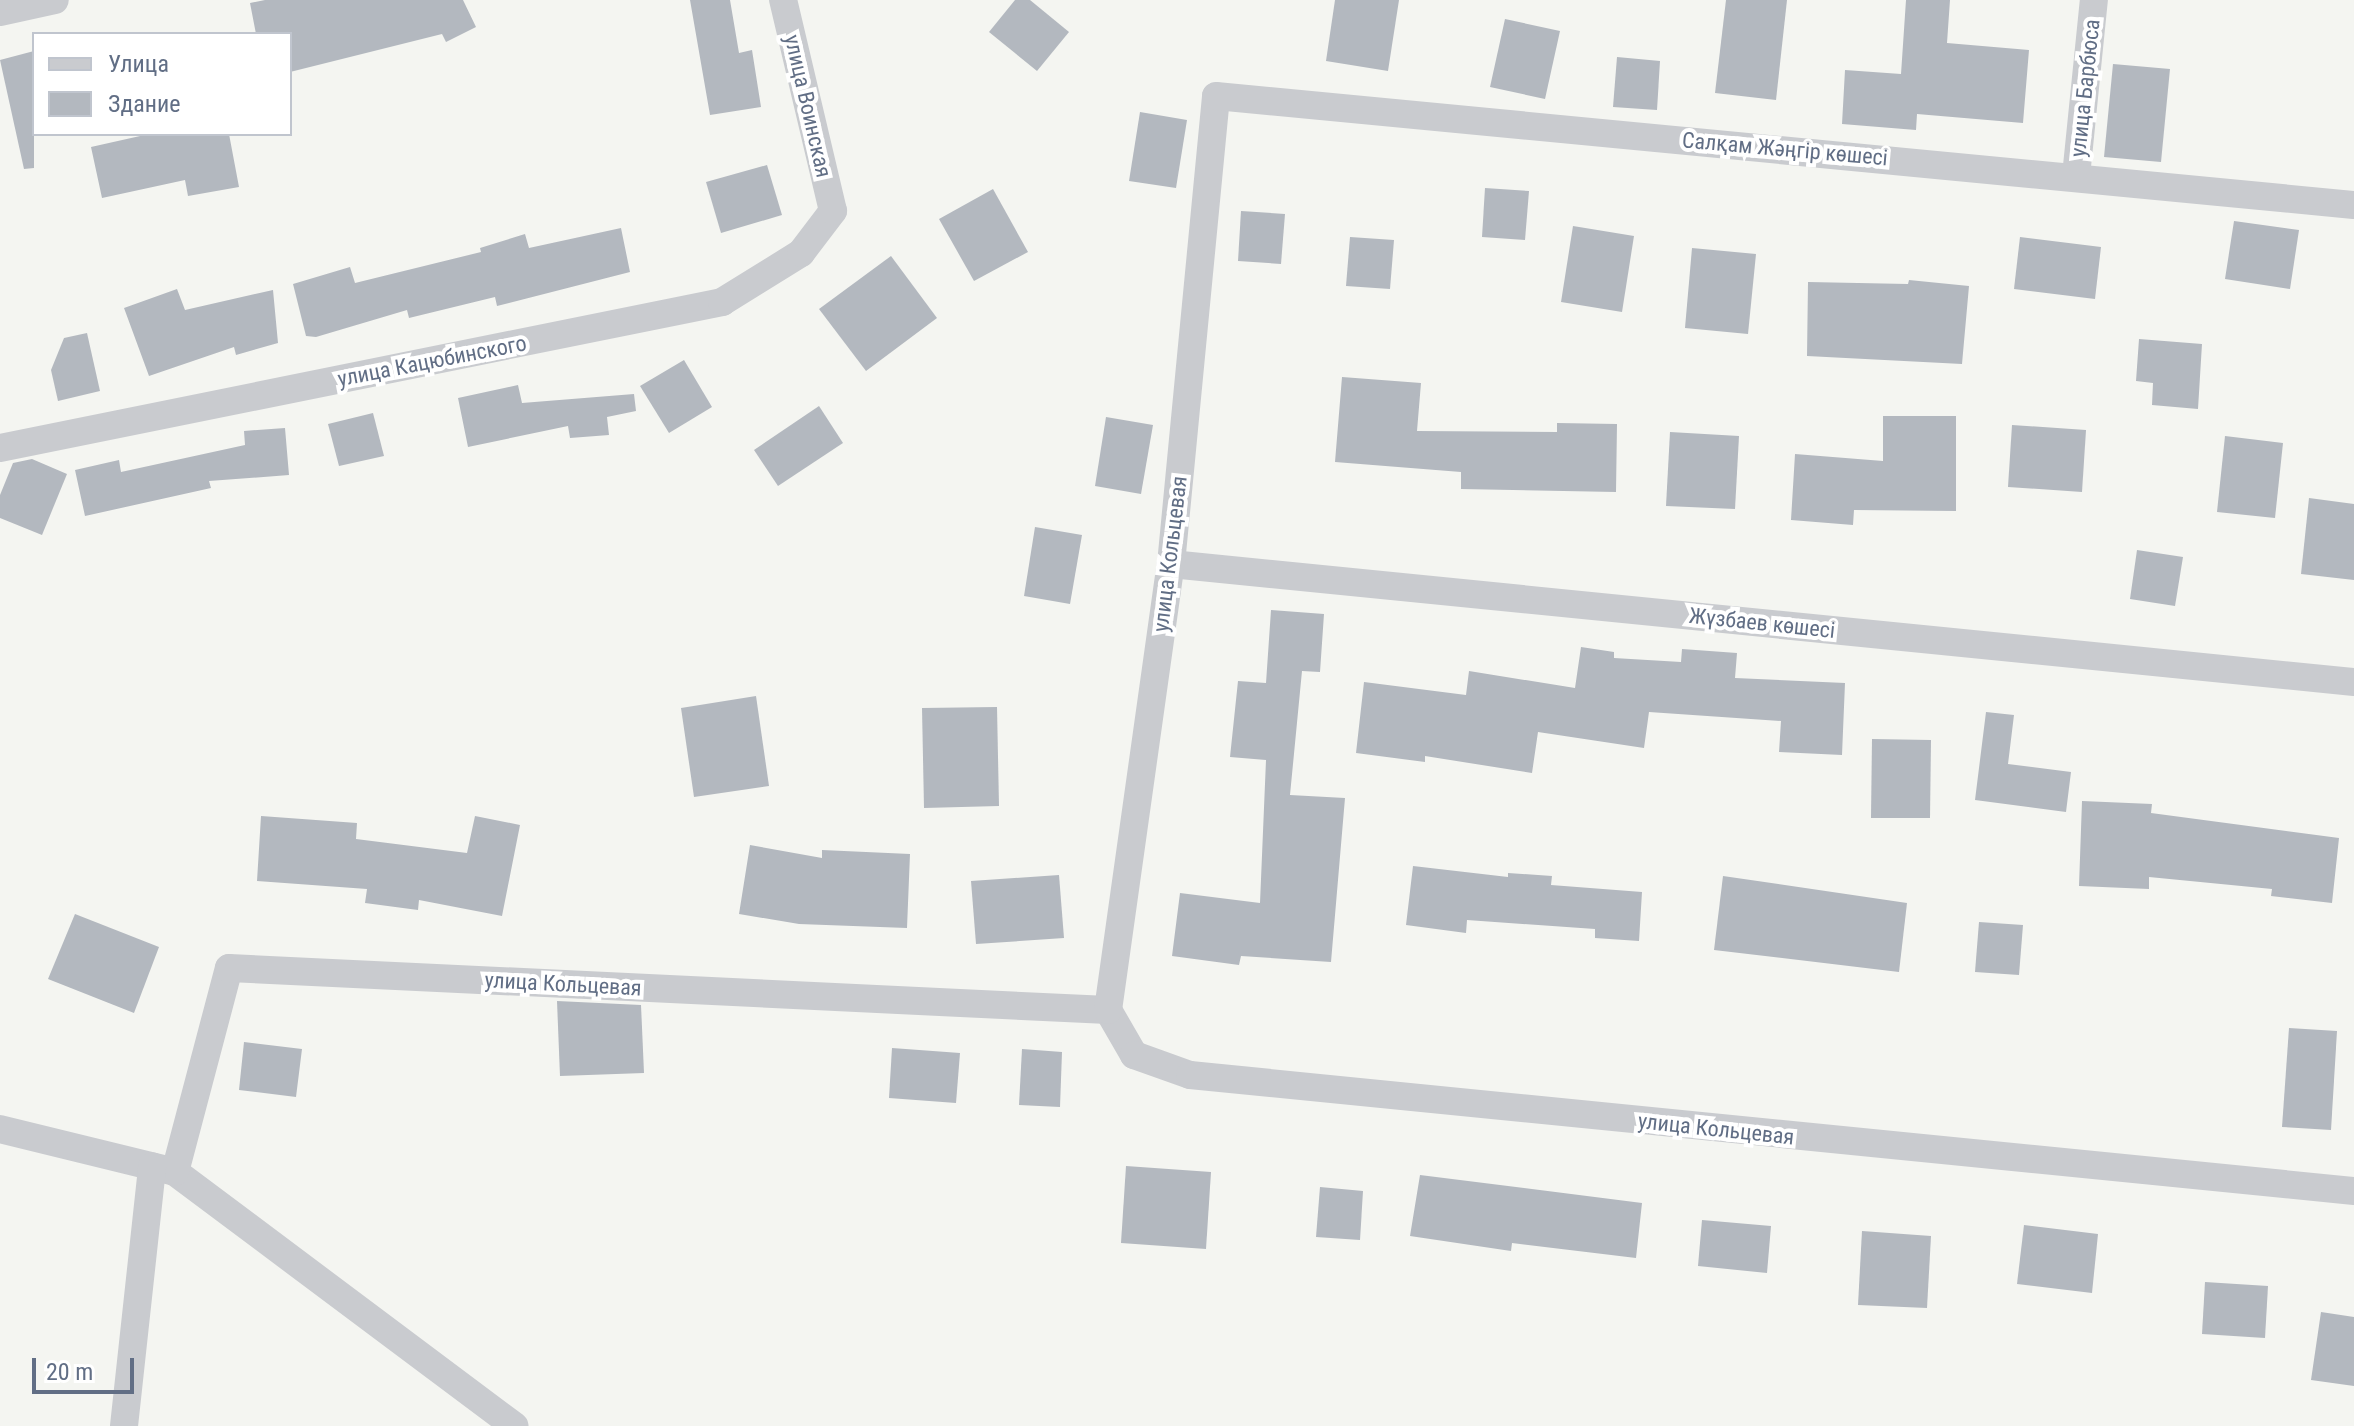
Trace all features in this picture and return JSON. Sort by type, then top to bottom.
[{"type":"street","points":[[0,12],[55,0]]},
{"type":"street","name":"улица Воинская","points":[[783,0],[833,211]]},
{"type":"street","name":"улица Барбюса","points":[[2076,176],[2094,0]]},
{"type":"street","name":"Салқам Жәңгір көшесі","points":[[1216,96],[2354,205]]},
{"type":"street","name":"улица Кольцевая","points":[[1216,96],[1171,564],[1108,1010],[1134,1055],[1190,1075],[2354,1191]]},
{"type":"street","name":"улица Кацюбинского","points":[[0,448],[722,302],[801,253],[833,211]]},
{"type":"street","name":"Жүзбаев көшесі","points":[[1171,564],[2354,682]]},
{"type":"street","name":"улица Кольцевая","points":[[164,1169],[229,968],[1108,1010]]},
{"type":"street","points":[[0,1129],[164,1169],[515,1426]]},
{"type":"street","points":[[124,1426],[164,1169]]},
{"type":"building","points":[[265,0],[463,0],[476,27],[446,42],[442,34],[292,72],[292,32],[256,32],[250,3]]},
{"type":"building","points":[[690,0],[730,0],[739,53],[752,50],[761,107],[710,115]]},
{"type":"building","points":[[1015,0],[1030,0],[1069,32],[1037,71],[989,32]]},
{"type":"building","points":[[1335,0],[1399,0],[1388,71],[1326,61]]},
{"type":"building","points":[[1726,0],[1787,0],[1776,100],[1715,93]]},
{"type":"building","points":[[1906,0],[1950,0],[1947,43],[2029,50],[2023,123],[1917,114],[1916,130],[1842,124],[1845,70],[1901,74]]},
{"type":"building","points":[[1505,19],[1560,31],[1545,99],[1490,87]]},
{"type":"building","points":[[32,52],[34,168],[24,169],[0,60]]},
{"type":"building","points":[[1617,57],[1660,61],[1657,110],[1613,107]]},
{"type":"building","points":[[2113,64],[2170,69],[2161,162],[2104,157]]},
{"type":"building","points":[[1140,112],[1187,120],[1176,188],[1129,181]]},
{"type":"building","points":[[140,136],[229,136],[239,187],[188,196],[185,180],[102,198],[91,147]]},
{"type":"building","points":[[767,165],[782,215],[721,233],[706,182]]},
{"type":"building","points":[[1485,188],[1529,191],[1525,240],[1482,237]]},
{"type":"building","points":[[993,189],[1028,252],[974,281],[939,219]]},
{"type":"building","points":[[1241,211],[1285,214],[1281,264],[1238,261]]},
{"type":"building","points":[[2234,221],[2299,230],[2290,289],[2225,279]]},
{"type":"building","points":[[1573,226],[1634,236],[1622,312],[1561,302]]},
{"type":"building","points":[[621,228],[630,272],[497,306],[495,297],[409,318],[407,310],[316,337],[306,336],[293,284],[350,267],[355,283],[481,252],[480,248],[525,234],[529,248]]},
{"type":"building","points":[[1350,237],[1394,240],[1390,289],[1346,286]]},
{"type":"building","points":[[2020,237],[2101,247],[2095,299],[2014,289]]},
{"type":"building","points":[[1692,248],[1756,254],[1748,334],[1685,328]]},
{"type":"building","points":[[891,256],[937,318],[866,371],[819,309]]},
{"type":"building","points":[[1909,280],[1969,286],[1962,364],[1807,356],[1808,282],[1908,284]]},
{"type":"building","points":[[177,289],[185,310],[273,290],[278,343],[236,355],[234,347],[149,376],[124,308]]},
{"type":"building","points":[[87,333],[100,391],[58,401],[51,370],[64,338]]},
{"type":"building","points":[[2139,339],[2202,344],[2198,409],[2152,405],[2153,383],[2136,381]]},
{"type":"building","points":[[684,360],[712,407],[669,433],[640,386]]},
{"type":"building","points":[[1342,377],[1421,383],[1417,431],[1557,432],[1557,423],[1617,424],[1616,492],[1461,489],[1461,472],[1335,462]]},
{"type":"building","points":[[518,385],[522,403],[634,394],[636,411],[607,417],[609,435],[570,438],[568,426],[468,447],[458,398]]},
{"type":"building","points":[[819,406],[843,443],[778,486],[754,450]]},
{"type":"building","points":[[373,413],[384,456],[339,466],[328,424]]},
{"type":"building","points":[[1883,416],[1956,416],[1956,511],[1854,510],[1853,525],[1791,520],[1795,454],[1883,461]]},
{"type":"building","points":[[1106,417],[1153,425],[1141,494],[1095,486]]},
{"type":"building","points":[[2012,425],[2086,430],[2082,492],[2008,487]]},
{"type":"building","points":[[285,428],[289,475],[209,481],[211,488],[85,516],[75,470],[119,460],[121,472],[245,445],[244,431]]},
{"type":"building","points":[[1670,432],[1739,436],[1735,509],[1666,506]]},
{"type":"building","points":[[2225,436],[2283,443],[2275,518],[2217,512]]},
{"type":"building","points":[[32,459],[67,474],[42,535],[0,518],[0,495],[13,463]]},
{"type":"building","points":[[2309,498],[2354,504],[2354,580],[2301,574]]},
{"type":"building","points":[[1035,527],[1082,535],[1070,604],[1024,596]]},
{"type":"building","points":[[2137,550],[2183,557],[2175,606],[2130,599]]},
{"type":"building","points":[[1271,610],[1324,614],[1320,672],[1302,671],[1290,795],[1345,798],[1331,962],[1241,956],[1239,965],[1172,956],[1180,893],[1260,903],[1266,760],[1230,757],[1238,681],[1266,683]]},
{"type":"building","points":[[1581,647],[1614,652],[1614,658],[1681,662],[1682,649],[1737,653],[1735,678],[1845,683],[1842,755],[1779,752],[1781,721],[1649,712],[1644,748],[1538,732],[1532,773],[1425,756],[1425,762],[1356,753],[1364,682],[1466,695],[1469,671],[1575,688]]},
{"type":"building","points":[[756,696],[769,786],[694,797],[681,708]]},
{"type":"building","points":[[997,707],[999,806],[924,808],[922,708]]},
{"type":"building","points":[[1986,712],[2014,715],[2008,764],[2071,772],[2066,812],[1975,800]]},
{"type":"building","points":[[1872,739],[1931,740],[1930,818],[1871,818]]},
{"type":"building","points":[[2082,801],[2152,804],[2151,813],[2339,838],[2332,903],[2271,896],[2272,889],[2149,877],[2149,889],[2079,886]]},
{"type":"building","points":[[261,816],[357,823],[356,839],[467,853],[475,816],[520,825],[502,916],[419,900],[418,910],[365,903],[367,889],[257,881]]},
{"type":"building","points":[[750,845],[822,858],[822,850],[910,854],[907,928],[799,924],[739,914]]},
{"type":"building","points":[[1413,866],[1508,877],[1508,873],[1552,876],[1551,885],[1642,892],[1639,941],[1595,938],[1595,929],[1467,920],[1466,933],[1406,925]]},
{"type":"building","points":[[1059,875],[1064,938],[976,944],[971,881]]},
{"type":"building","points":[[1723,876],[1907,903],[1899,972],[1714,950]]},
{"type":"building","points":[[75,914],[159,947],[134,1013],[48,979]]},
{"type":"building","points":[[1979,922],[2023,925],[2019,975],[1975,972]]},
{"type":"building","points":[[557,1001],[641,1005],[644,1073],[560,1076]]},
{"type":"building","points":[[2289,1028],[2337,1031],[2331,1130],[2282,1127]]},
{"type":"building","points":[[244,1042],[302,1049],[296,1097],[239,1090]]},
{"type":"building","points":[[892,1048],[960,1053],[956,1103],[889,1098]]},
{"type":"building","points":[[1022,1049],[1062,1052],[1060,1107],[1019,1105]]},
{"type":"building","points":[[1126,1166],[1211,1172],[1206,1249],[1121,1243]]},
{"type":"building","points":[[1420,1175],[1642,1203],[1636,1258],[1512,1243],[1511,1251],[1410,1236]]},
{"type":"building","points":[[1320,1187],[1363,1191],[1360,1240],[1316,1237]]},
{"type":"building","points":[[1702,1220],[1771,1226],[1767,1273],[1698,1266]]},
{"type":"building","points":[[2024,1225],[2098,1234],[2092,1293],[2017,1284]]},
{"type":"building","points":[[1862,1231],[1931,1236],[1927,1308],[1858,1305]]},
{"type":"building","points":[[2205,1282],[2268,1286],[2265,1338],[2202,1334]]},
{"type":"building","points":[[2321,1312],[2354,1317],[2354,1386],[2311,1380]]}]
